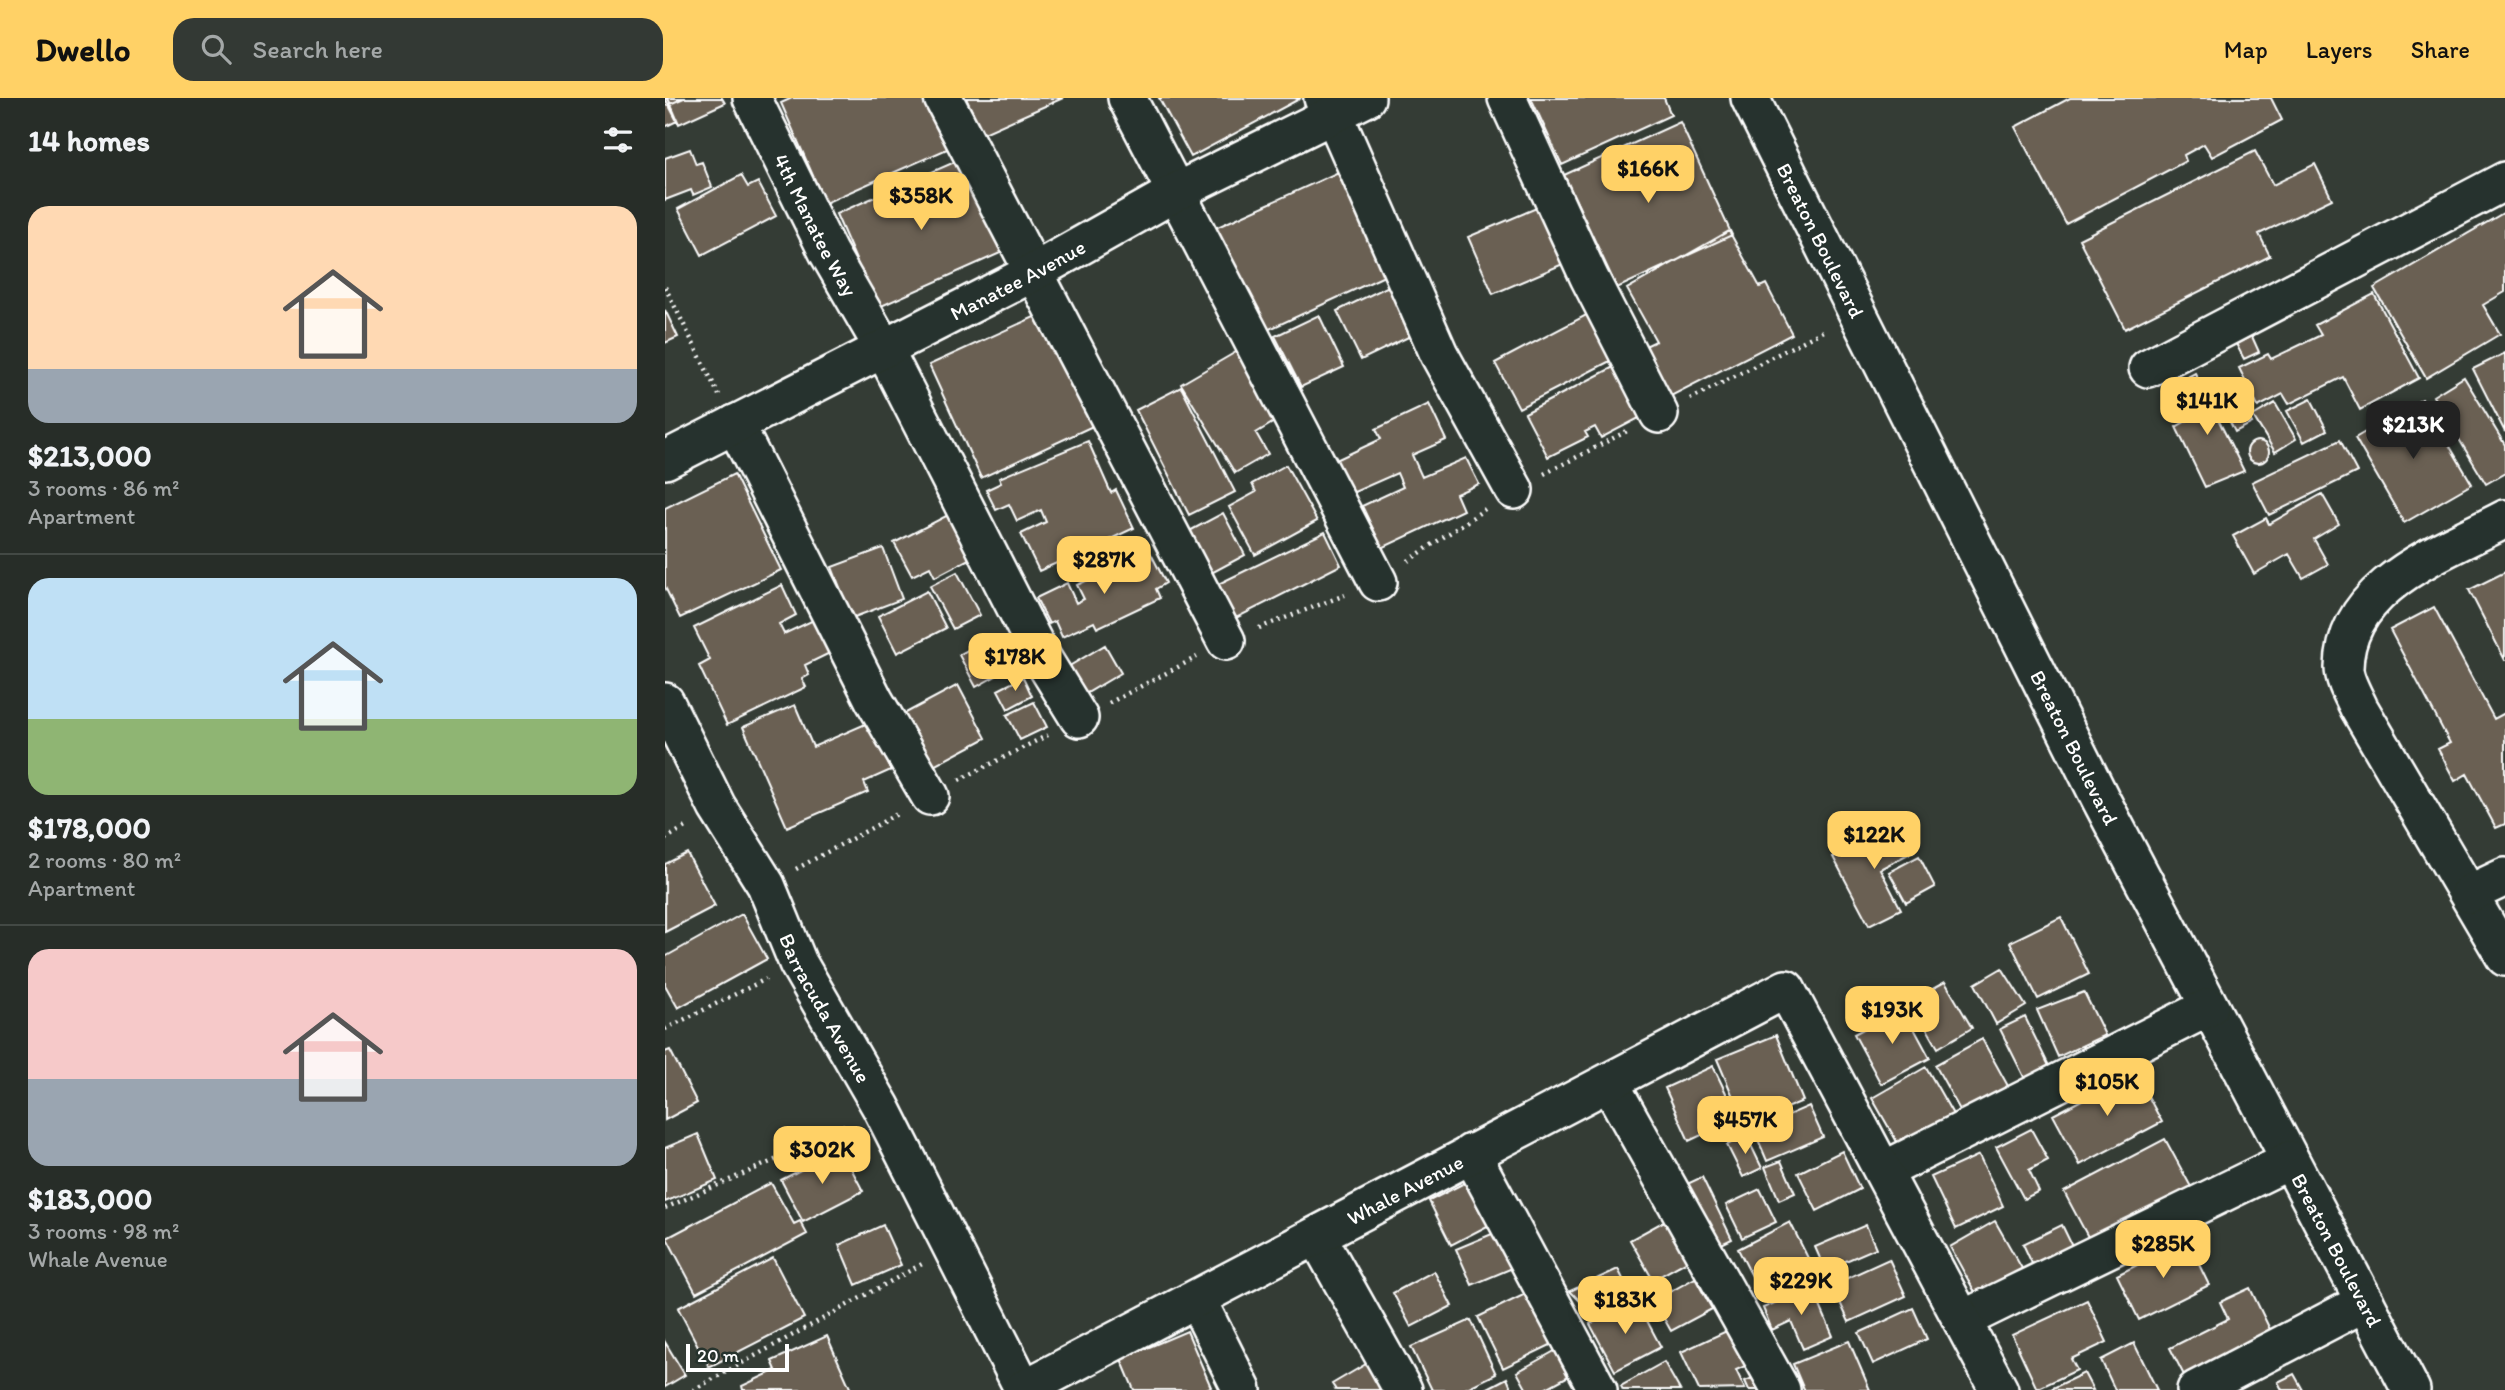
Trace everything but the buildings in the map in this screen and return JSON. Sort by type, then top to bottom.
[{"type":"street","name":"4th Manatee Way","points":[[752,98],[828,252],[884,349],[1039,653],[1079,718]]},
{"type":"street","points":[[943,98],[1226,641]]},
{"type":"street","points":[[1127,98],[1378,582]]},
{"type":"street","name":"Manatee Avenue","points":[[665,460],[1034,272],[1329,106],[1366,98]]},
{"type":"street","points":[[1507,98],[1588,277],[1659,414]]},
{"type":"street","name":"Breaton Boulevard","points":[[1750,98],[2100,798],[2411,1390]]},
{"type":"street","points":[[1329,106],[1439,354],[1514,490]]},
{"type":"street","points":[[2148,368],[2505,181]]},
{"type":"street","points":[[735,424],[874,699],[930,796]]},
{"type":"street","points":[[2505,519],[2398,576],[2355,617],[2344,669],[2359,708],[2505,957]]},
{"type":"street","name":"Barracuda Avenue","points":[[665,702],[717,807],[767,886],[798,963],[881,1107],[1024,1390]]},
{"type":"street","points":[[2469,894],[2505,877]]},
{"type":"street","name":"Whale Avenue","points":[[1024,1390],[1318,1238],[1471,1153],[1610,1084],[1786,989],[1883,1171]]},
{"type":"street","points":[[1999,1390],[1883,1171],[2209,1007]]},
{"type":"street","points":[[1610,1084],[1781,1390]]},
{"type":"street","points":[[1471,1153],[1598,1390]]},
{"type":"street","points":[[1962,1320],[2290,1160]]},
{"type":"street","points":[[1318,1238],[1403,1390]]},
{"type":"street","points":[[1197,1300],[1242,1390]]},
{"type":"street","points":[[2196,1390],[2365,1303]]},
{"type":"path","points":[[665,288],[735,424]]},
{"type":"path","points":[[767,886],[930,796],[1226,641],[1378,582],[1514,490],[1858,314]]},
{"type":"path","points":[[665,1029],[798,963]]},
{"type":"path","points":[[665,1208],[782,1157],[881,1107]]},
{"type":"path","points":[[693,1390],[951,1249]]}]
